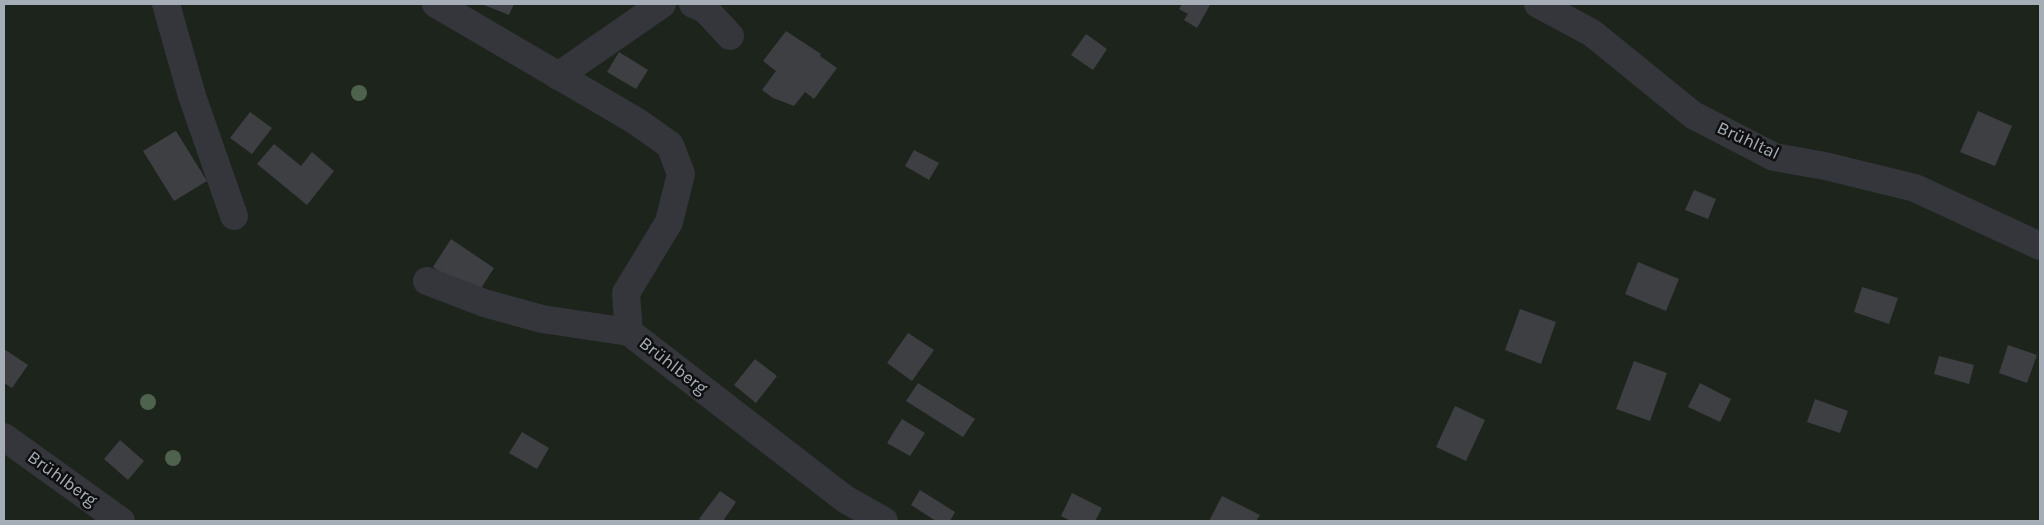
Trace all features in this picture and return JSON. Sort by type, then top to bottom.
[{"type":"lane","points":[[166,4],[192,96],[234,216]]},
{"type":"lane","name":"Brühlberg","points":[[436,4],[636,121],[670,144],[680,174],[669,222],[626,293],[629,332],[845,499],[884,521]]},
{"type":"lane","points":[[558,76],[662,4]]},
{"type":"lane","points":[[693,4],[705,9],[730,36]]},
{"type":"lane","name":"Brühltal","points":[[1538,4],[1592,33],[1693,115],[1774,157],[1825,166],[1915,188],[2040,246]]},
{"type":"lane","points":[[427,281],[484,303],[542,319],[629,332]]},
{"type":"lane","name":"Brühlberg","points":[[4,437],[121,521]]},
{"type":"lane","points":[[845,499],[863,521]]},
{"type":"shaded area","points":[[4,4],[2040,4],[2040,521],[4,521]]},
{"type":"building","points":[[484,4],[514,4],[509,15]]},
{"type":"building","points":[[1182,4],[1210,5],[1197,28],[1184,20],[1188,14],[1179,9]]},
{"type":"building","points":[[786,31],[821,54],[820,56],[837,68],[814,99],[805,92],[794,106],[773,98],[762,90],[776,71],[763,61]]},
{"type":"building","points":[[1086,34],[1107,49],[1093,70],[1071,55]]},
{"type":"building","points":[[619,52],[648,70],[636,89],[607,72]]},
{"type":"building","points":[[1978,111],[2012,126],[1995,166],[1960,152]]},
{"type":"building","points":[[250,112],[272,128],[252,154],[230,138]]},
{"type":"building","points":[[176,131],[207,181],[174,201],[143,151]]},
{"type":"building","points":[[274,144],[301,166],[312,152],[334,171],[307,205],[257,164]]},
{"type":"building","points":[[914,150],[939,163],[929,180],[905,166]]},
{"type":"building","points":[[1694,190],[1716,199],[1708,219],[1685,210]]},
{"type":"building","points":[[451,239],[494,268],[476,296],[433,267]]},
{"type":"building","points":[[1638,262],[1679,279],[1666,311],[1625,294]]},
{"type":"building","points":[[1862,287],[1898,298],[1889,324],[1854,312]]},
{"type":"building","points":[[1520,309],[1556,322],[1541,364],[1505,350]]},
{"type":"building","points":[[908,333],[934,350],[912,381],[887,363]]},
{"type":"building","points":[[2008,345],[2037,355],[2027,383],[1999,373]]},
{"type":"building","points":[[4,349],[28,365],[12,388],[4,383]]},
{"type":"building","points":[[1939,356],[1974,365],[1969,384],[1934,374]]},
{"type":"building","points":[[755,359],[777,376],[756,403],[734,385]]},
{"type":"building","points":[[1634,361],[1667,373],[1650,421],[1616,409]]},
{"type":"building","points":[[918,383],[975,419],[963,437],[906,401]]},
{"type":"building","points":[[1700,383],[1731,399],[1720,422],[1688,407]]},
{"type":"building","points":[[1815,399],[1848,411],[1840,433],[1807,422]]},
{"type":"building","points":[[1455,406],[1485,420],[1466,461],[1436,447]]},
{"type":"building","points":[[902,419],[925,433],[910,456],[887,443]]},
{"type":"building","points":[[522,432],[549,448],[537,469],[509,453]]},
{"type":"building","points":[[120,440],[144,461],[128,480],[104,459]]},
{"type":"building","points":[[920,490],[955,512],[950,521],[936,521],[911,505]]},
{"type":"building","points":[[720,491],[736,502],[723,521],[702,521],[699,519]]},
{"type":"building","points":[[1072,493],[1102,508],[1095,521],[1071,521],[1061,516]]},
{"type":"building","points":[[1222,496],[1260,515],[1256,521],[1209,521]]}]
